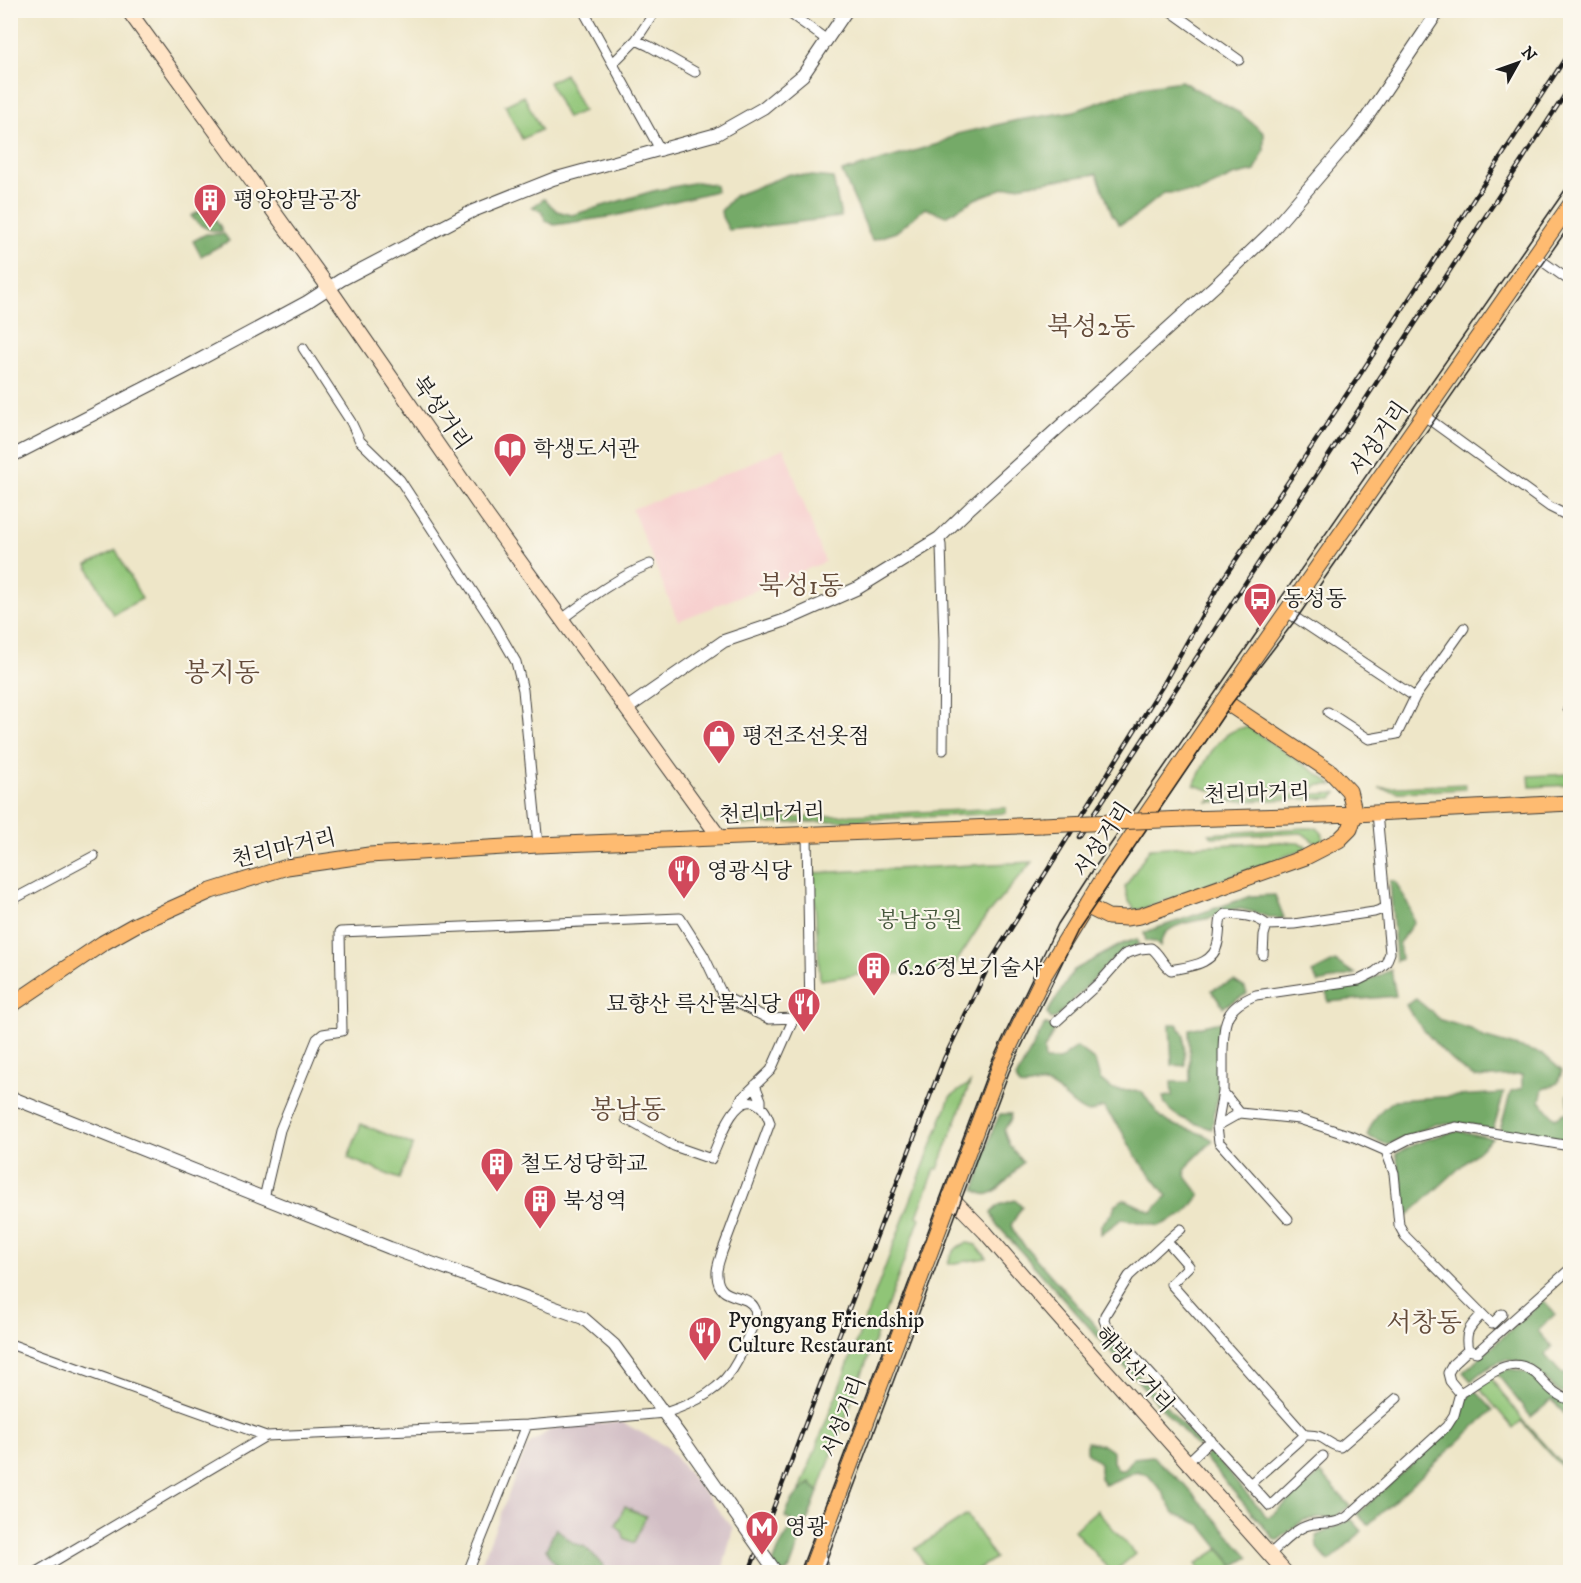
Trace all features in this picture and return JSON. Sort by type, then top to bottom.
[{"type":"main road","name":"북성거리","points":[[128,10],[329,288],[487,516],[720,838]]},
{"type":"main road","name":"서성거리","points":[[810,1572],[1000,1066],[1043,977],[1086,906],[1224,701],[1570,205]]},
{"type":"main road","points":[[1086,906],[1108,917],[1117,918],[1152,912],[1306,857],[1340,840],[1350,829],[1355,813],[1349,791],[1331,772],[1224,701]]},
{"type":"main road","name":"천리마거리","points":[[10,1006],[103,943],[173,907],[250,877],[288,867],[369,855],[538,845],[1082,822],[1377,813],[1570,803]]},
{"type":"main road","name":"해방산거리","points":[[950,1196],[985,1232],[1053,1312],[1285,1572]]},
{"type":"street","points":[[583,10],[662,151]]},
{"type":"street","points":[[613,63],[636,40],[656,10]]},
{"type":"street","points":[[785,10],[827,40]]},
{"type":"street","points":[[10,457],[184,368],[473,211],[554,179],[717,134],[763,108],[803,75],[847,10]]},
{"type":"street","points":[[1169,10],[1239,60]]},
{"type":"street","points":[[626,710],[724,641],[786,620],[858,588],[939,538],[1271,232],[1357,132],[1439,10]]},
{"type":"street","points":[[636,40],[649,45],[695,72]]},
{"type":"street","points":[[1535,256],[1570,281]]},
{"type":"street","points":[[303,348],[351,422],[360,441],[400,480],[494,624],[516,662],[523,690],[538,845]]},
{"type":"street","points":[[1424,415],[1550,507],[1570,517]]},
{"type":"street","points":[[939,538],[944,641],[943,750]]},
{"type":"street","points":[[562,619],[608,586],[634,570],[650,564]]},
{"type":"street","points":[[1287,612],[1415,698]]},
{"type":"street","points":[[1328,712],[1369,739],[1397,734],[1415,698],[1464,628]]},
{"type":"street","points":[[1288,1219],[1222,1147],[1217,1134],[1223,1092],[1224,1026],[1230,1012],[1241,1001],[1256,995],[1359,980],[1386,963],[1390,953],[1377,813]]},
{"type":"street","points":[[264,1198],[280,1130],[317,1039],[323,1034],[342,1031],[340,932],[680,918],[704,956],[723,996],[769,1019],[810,1016],[807,835]]},
{"type":"street","points":[[10,901],[94,856]]},
{"type":"street","points":[[1056,1022],[1101,981],[1125,954],[1152,948],[1164,965],[1171,970],[1200,963],[1213,955],[1218,943],[1221,918],[1226,914],[1261,920],[1267,926],[1374,912],[1386,908]]},
{"type":"street","points":[[1263,955],[1267,926]]},
{"type":"street","points":[[738,1107],[741,1099],[771,1070],[794,1018]]},
{"type":"street","points":[[755,1085],[761,1106]]},
{"type":"street","points":[[1223,1092],[1240,1113]]},
{"type":"street","points":[[10,1097],[390,1248],[583,1318],[614,1345],[665,1413],[776,1572]]},
{"type":"street","points":[[10,1344],[266,1436],[527,1425],[665,1413],[702,1399],[715,1389],[738,1359],[752,1327],[756,1312],[753,1306],[748,1300],[729,1295],[720,1287],[716,1274],[770,1123],[761,1106],[754,1102],[745,1102],[734,1110],[711,1160],[674,1146],[626,1119]]},
{"type":"street","points":[[1217,1126],[1240,1113],[1299,1119],[1354,1137],[1386,1151],[1394,1173],[1399,1225],[1405,1236],[1492,1324],[1502,1314]]},
{"type":"street","points":[[1386,1151],[1409,1139],[1456,1127],[1570,1146]]},
{"type":"street","points":[[1181,1228],[1129,1276],[1104,1320],[1270,1506],[1323,1456]]},
{"type":"street","points":[[1167,1241],[1189,1266],[1171,1284],[1305,1435]]},
{"type":"street","points":[[1468,1350],[1477,1352],[1570,1269]]},
{"type":"street","points":[[1468,1350],[1466,1339],[1469,1328],[1482,1314]]},
{"type":"street","points":[[1460,1393],[1450,1381],[1448,1373],[1453,1364],[1468,1350]]},
{"type":"street","points":[[1270,1554],[1294,1533],[1307,1526],[1334,1523],[1347,1517],[1447,1426],[1454,1415],[1460,1393],[1505,1365],[1518,1365],[1531,1369],[1557,1395],[1570,1400]]},
{"type":"street","points":[[1251,1483],[1305,1435],[1318,1434],[1334,1446],[1340,1447],[1397,1398]]},
{"type":"street","points":[[468,1572],[527,1425]]},
{"type":"street","points":[[36,1572],[266,1436]]},
{"type":"street","points":[[1188,1462],[1211,1440]]},
{"type":"street","points":[[821,1572],[819,1555],[823,1535]]},
{"type":"shaded area","points":[[784,448],[825,562],[678,621],[632,509],[704,483]]},
{"type":"shaded area","points":[[622,1422],[667,1447],[733,1528],[722,1572],[478,1572],[526,1449],[532,1442],[550,1430],[565,1425]]},
{"type":"green space","points":[[565,74],[583,111],[567,118],[549,82]]},
{"type":"green space","points":[[1181,81],[1240,113],[1264,133],[1264,151],[1255,171],[1233,176],[1199,192],[1164,193],[1132,219],[1119,224],[1112,214],[1097,174],[1004,188],[975,199],[946,216],[925,208],[896,232],[872,240],[842,172],[938,144],[957,134],[1018,120],[1075,111],[1142,87]]},
{"type":"green space","points":[[524,96],[541,130],[522,139],[505,105]]},
{"type":"green space","points":[[790,174],[833,178],[841,217],[729,230],[721,211],[734,196]]},
{"type":"green space","points":[[697,182],[716,185],[716,191],[615,216],[554,225],[545,220],[542,211],[532,207],[544,199],[557,211],[572,215],[653,191]]},
{"type":"green space","points":[[208,207],[223,231],[205,228],[191,216]]},
{"type":"green space","points":[[206,234],[224,234],[229,241],[201,256],[193,241]]},
{"type":"green space","points":[[116,550],[142,599],[113,614],[87,565]]},
{"type":"green space","points":[[1248,727],[1333,785],[1317,785],[1314,789],[1212,791],[1194,785],[1208,757],[1221,740],[1238,729]]},
{"type":"green space","points":[[1570,774],[1570,785],[1530,787],[1529,776]]},
{"type":"green space","points":[[1465,784],[1466,789],[1398,792],[1379,788]]},
{"type":"green space","points":[[1337,793],[1332,798],[1208,802],[1212,799]]},
{"type":"green space","points":[[1006,808],[1006,813],[743,825],[743,820]]},
{"type":"green space","points":[[1317,828],[1322,833],[1323,839],[1314,842],[1302,833],[1212,837],[1209,834]]},
{"type":"green space","points":[[1298,843],[1307,848],[1142,909],[1135,910],[1128,900],[1125,887],[1150,848]]},
{"type":"green space","name":"봉남공원","points":[[1032,862],[986,916],[950,972],[857,975],[820,980],[813,873]]},
{"type":"green space","points":[[1390,881],[1395,881],[1409,906],[1414,922],[1399,943],[1401,959],[1396,961]]},
{"type":"green space","points":[[1275,895],[1284,918],[1272,918],[1248,910],[1233,909],[1217,916],[1173,928],[1164,936],[1160,947],[1155,942],[1146,941],[1144,933],[1151,930],[1251,896]]},
{"type":"green space","points":[[1137,939],[1139,944],[1114,958],[1056,1018],[1051,1019],[1047,1013],[1074,970],[1122,944]]},
{"type":"green space","points":[[1335,961],[1355,974],[1319,983],[1312,973]]},
{"type":"green space","points":[[1391,970],[1396,996],[1328,1002],[1327,992],[1362,983]]},
{"type":"green space","points":[[1234,981],[1245,988],[1247,994],[1223,1007],[1211,990]]},
{"type":"green space","points":[[1416,999],[1441,1020],[1471,1029],[1483,1037],[1543,1054],[1562,1071],[1558,1083],[1543,1089],[1540,1101],[1555,1118],[1569,1111],[1568,1095],[1570,1092],[1570,1140],[1567,1142],[1500,1130],[1511,1091],[1522,1088],[1522,1075],[1475,1077],[1467,1073],[1437,1045],[1411,1013],[1406,1005]]},
{"type":"green space","points":[[1220,1022],[1219,1086],[1212,1129],[1176,1115],[1165,1104],[1163,1097],[1172,1096],[1171,1082],[1190,1082],[1189,1029]]},
{"type":"green space","points":[[1045,1024],[1055,1029],[1044,1050],[1045,1060],[1059,1060],[1077,1047],[1095,1061],[1100,1079],[1112,1089],[1142,1092],[1167,1122],[1213,1140],[1185,1171],[1187,1178],[1200,1195],[1185,1214],[1159,1226],[1122,1219],[1101,1234],[1101,1225],[1113,1212],[1115,1204],[1124,1199],[1152,1212],[1167,1196],[1135,1155],[1120,1128],[1103,1107],[1088,1113],[1082,1111],[1048,1085],[1019,1086],[1016,1078]]},
{"type":"green space","points":[[1170,1024],[1177,1024],[1184,1035],[1185,1066],[1172,1065]]},
{"type":"green space","points":[[970,1083],[938,1169],[935,1169],[917,1216],[920,1218],[818,1492],[811,1483],[800,1490],[950,1097]]},
{"type":"green space","points":[[1504,1093],[1493,1130],[1469,1124],[1436,1124],[1388,1145],[1367,1136],[1377,1115],[1394,1100]]},
{"type":"green space","points":[[1000,1114],[1011,1114],[1011,1119],[1004,1130],[1009,1145],[1023,1162],[998,1189],[989,1194],[982,1194],[975,1190],[993,1129]]},
{"type":"green space","points":[[361,1124],[413,1145],[399,1179],[348,1158]]},
{"type":"green space","points":[[1459,1131],[1492,1138],[1405,1218],[1403,1187],[1396,1154],[1426,1140]]},
{"type":"green space","points":[[1015,1200],[1022,1207],[1011,1225],[1016,1236],[1200,1444],[1197,1447],[997,1225],[991,1213],[999,1205]]},
{"type":"green space","points":[[968,1243],[976,1245],[987,1258],[948,1264],[955,1250]]},
{"type":"green space","points":[[1543,1301],[1555,1314],[1538,1331],[1552,1347],[1545,1355],[1559,1371],[1570,1377],[1570,1397],[1554,1388],[1534,1368],[1516,1361],[1505,1360],[1492,1365],[1471,1381],[1463,1372]]},
{"type":"green space","points":[[1508,1369],[1533,1376],[1570,1403],[1570,1420],[1552,1400],[1531,1417],[1497,1374]]},
{"type":"green space","points":[[1491,1378],[1524,1422],[1570,1473],[1570,1476],[1521,1421],[1513,1428],[1477,1385]]},
{"type":"green space","points":[[1476,1391],[1493,1410],[1368,1525],[1357,1514],[1448,1431],[1466,1398]]},
{"type":"green space","points":[[1087,1442],[1101,1444],[1113,1452],[1113,1462],[1119,1470],[1125,1470],[1133,1458],[1152,1456],[1184,1484],[1249,1557],[1234,1566],[1201,1525],[1174,1513],[1163,1493],[1148,1475],[1137,1471],[1105,1485],[1100,1478],[1100,1463],[1087,1453]]},
{"type":"green space","points":[[1210,1452],[1267,1517],[1321,1473],[1350,1506],[1335,1517],[1304,1520],[1275,1540],[1204,1457]]},
{"type":"green space","points":[[811,1483],[818,1492],[790,1568],[786,1572],[770,1572],[780,1546],[794,1523],[785,1517],[789,1506],[798,1493]]},
{"type":"green space","points":[[625,1506],[646,1516],[634,1543],[624,1538],[616,1525]]},
{"type":"green space","points":[[1097,1510],[1135,1554],[1114,1572],[1111,1572],[1074,1530]]},
{"type":"green space","points":[[967,1515],[995,1558],[973,1572],[930,1572],[915,1549]]},
{"type":"green space","points":[[1351,1519],[1362,1531],[1329,1562],[1317,1548],[1316,1536]]},
{"type":"green space","points":[[556,1528],[573,1543],[585,1547],[603,1565],[605,1572],[577,1574],[563,1571],[557,1566],[546,1549]]},
{"type":"green space","points":[[1219,1549],[1234,1566],[1234,1572],[1201,1572],[1196,1564]]},
{"type":"tram line","points":[[1559,10],[1570,19]]},
{"type":"tram line","points":[[800,1572],[992,1061],[1058,924],[1260,628],[1570,183]]},
{"type":"tram line","points":[[822,1572],[1009,1072],[1078,930],[1232,703],[1297,618],[1570,225]]},
{"type":"railway","points":[[749,1572],[944,1059],[992,959],[1163,685],[1219,585],[1361,373],[1570,51]]},
{"type":"railway","points":[[1079,837],[1570,87]]},
{"type":"place","name":"평양양말공장","points":[[210,229]]},
{"type":"place","name":"학생도서관","points":[[510,478]]},
{"type":"place","name":"동성동","points":[[1260,628]]},
{"type":"place","name":"평전조선옷점","points":[[719,765]]},
{"type":"place","name":"영광식당","points":[[684,900]]},
{"type":"place","name":"6.26정보기술사","points":[[874,997]]},
{"type":"place","name":"묘향산 륵산물식당","points":[[804,1033]]},
{"type":"place","name":"철도성당학교","points":[[497,1193]]},
{"type":"place","name":"북성역","points":[[540,1230]]},
{"type":"place","name":"Pyongyang Friendship Culture Restaurant","points":[[705,1362]]},
{"type":"place","name":"영광","points":[[762,1556]]},
{"type":"district","name":"북성2동","points":[[1091,327]]},
{"type":"district","name":"북성1동","points":[[801,586]]},
{"type":"district","name":"봉지동","points":[[222,673]]},
{"type":"district","name":"봉남동","points":[[628,1110]]},
{"type":"district","name":"서창동","points":[[1424,1323]]}]
